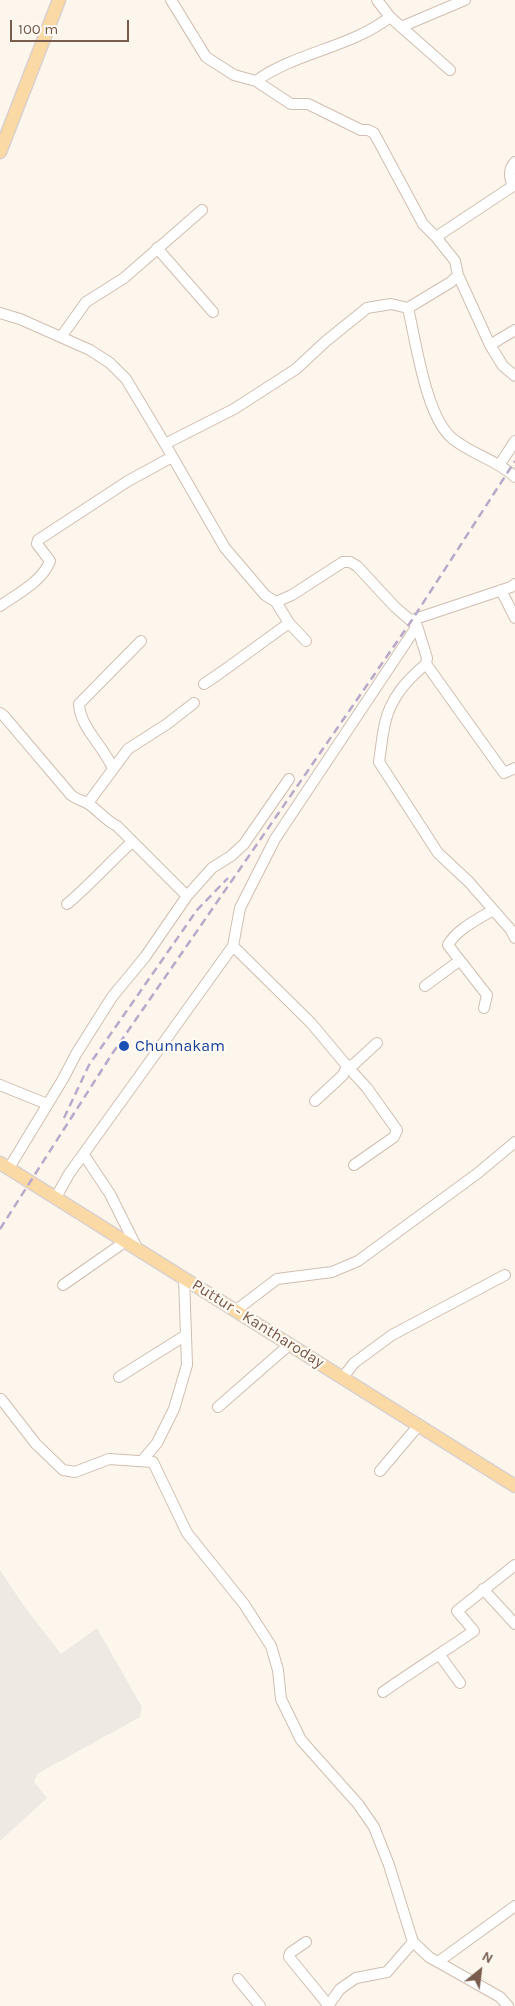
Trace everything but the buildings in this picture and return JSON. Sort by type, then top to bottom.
[{"type":"main road","points":[[0,152],[59,0]]},
{"type":"main road","name":"Puttur - Kantharoday","points":[[4,1166],[515,1486]]},
{"type":"street","points":[[171,0],[206,57],[234,75],[256,81],[291,104],[308,104],[361,130],[368,130],[374,133],[423,224],[436,237],[455,262],[458,275],[490,345],[503,366],[515,376]]},
{"type":"street","points":[[377,0],[390,17],[450,70]]},
{"type":"street","points":[[401,27],[465,0]]},
{"type":"street","points":[[256,81],[271,70],[320,52],[378,26],[390,17]]},
{"type":"street","points":[[436,237],[513,186],[510,178],[511,167],[515,162]]},
{"type":"street","points":[[61,337],[72,319],[86,302],[124,278],[202,210]]},
{"type":"street","points":[[157,248],[213,312]]},
{"type":"street","points":[[165,444],[234,409],[296,369],[325,342],[367,308],[391,304],[408,308],[451,282],[458,275]]},
{"type":"street","points":[[408,308],[431,404],[440,425],[452,439],[478,455],[500,464],[515,477]]},
{"type":"street","points":[[0,313],[20,319],[90,350],[110,363],[126,379],[224,548],[265,595],[276,602],[289,623],[306,641]]},
{"type":"street","points":[[490,345],[515,330]]},
{"type":"street","points":[[500,464],[515,442]]},
{"type":"street","points":[[0,606],[32,584],[47,569],[50,562],[37,544],[38,540],[128,481],[172,456]]},
{"type":"street","points":[[276,602],[292,595],[343,562],[350,562],[357,566],[395,607],[414,623],[427,658],[426,664],[415,674],[393,701],[386,719],[379,762],[438,853],[469,882],[511,930],[515,938]]},
{"type":"street","points":[[56,1197],[232,946],[240,908],[275,839],[414,623],[515,584]]},
{"type":"street","points":[[501,590],[515,618]]},
{"type":"street","points":[[204,684],[289,623]]},
{"type":"street","points":[[113,769],[80,715],[79,704],[141,641]]},
{"type":"street","points":[[426,664],[504,773],[515,768]]},
{"type":"street","points":[[88,803],[128,749],[167,724],[194,703]]},
{"type":"street","points":[[0,713],[72,795],[80,802],[88,803],[106,821],[116,826],[187,896]]},
{"type":"street","points":[[4,1166],[64,1079],[76,1054],[112,997],[145,957],[187,896],[212,868],[231,856],[244,844],[289,779]]},
{"type":"street","points":[[67,904],[91,884],[102,870],[132,842]]},
{"type":"street","points":[[484,1008],[487,995],[448,945],[452,939],[469,925],[492,910]]},
{"type":"street","points":[[232,946],[311,1023],[367,1088],[397,1130],[394,1137],[354,1165]]},
{"type":"street","points":[[425,986],[459,961]]},
{"type":"street","points":[[347,1066],[353,1065],[377,1043]]},
{"type":"street","points":[[316,1101],[344,1075],[347,1066]]},
{"type":"street","points":[[0,1085],[47,1104]]},
{"type":"street","points":[[235,1311],[277,1279],[332,1272],[358,1261],[478,1173],[515,1142]]},
{"type":"street","points":[[63,1285],[131,1245],[110,1194],[84,1155]]},
{"type":"street","points":[[343,1377],[354,1363],[392,1335],[505,1275]]},
{"type":"street","points":[[142,1461],[157,1443],[174,1409],[187,1365],[184,1278]]},
{"type":"street","points":[[119,1377],[186,1335]]},
{"type":"street","points":[[218,1407],[289,1344]]},
{"type":"street","points":[[1,1399],[36,1444],[63,1470],[75,1472],[109,1459],[153,1462],[187,1533],[244,1604],[271,1646],[278,1670],[281,1699],[301,1740],[358,1804],[374,1826],[389,1865],[413,1942],[429,1957],[500,1997],[508,2006]]},
{"type":"street","points":[[380,1471],[418,1425]]},
{"type":"street","points":[[383,1692],[426,1661],[474,1631],[457,1610],[515,1565]]},
{"type":"street","points":[[483,1589],[515,1624]]},
{"type":"street","points":[[440,1654],[460,1683]]},
{"type":"street","points":[[438,1962],[515,1906]]},
{"type":"street","points":[[306,1942],[290,1953],[289,1957],[328,2006],[340,1989],[356,1978],[387,1972],[413,1942]]},
{"type":"street","points":[[238,1979],[260,2006]]},
{"type":"shaded area","points":[[0,1570],[24,1606],[61,1654],[97,1628],[142,1707],[140,1717],[37,1774],[34,1782],[47,1798],[0,1841]]},
{"type":"railway","points":[[0,1229],[112,1054],[412,620],[515,461]]},
{"type":"railway","points":[[64,1118],[89,1065],[197,910],[228,878]]},
{"type":"place","name":"Chunnakam","points":[[124,1046]]}]
